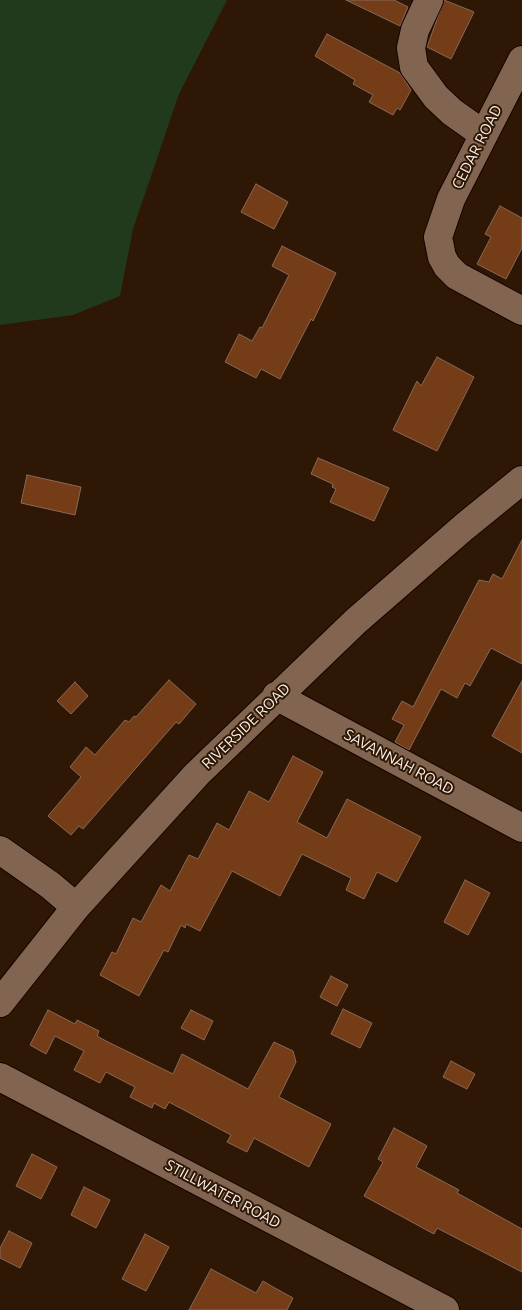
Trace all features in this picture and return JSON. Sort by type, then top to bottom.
[{"type":"street","points":[[429,0],[415,30],[411,48],[414,67],[436,98],[483,134]]},
{"type":"street","name":"CEDAR ROAD","points":[[522,60],[451,199],[438,237],[442,257],[447,266],[457,276],[522,311]]},
{"type":"street","name":"RIVERSIDE ROAD","points":[[0,1003],[76,907],[197,774],[356,621],[464,527],[522,480]]},
{"type":"street","name":"SAVANNAH ROAD","points":[[276,696],[522,828]]},
{"type":"street","points":[[0,850],[50,885],[76,907]]},
{"type":"street","name":"STILLWATER ROAD","points":[[0,1077],[445,1310]]},
{"type":"green space","points":[[0,0],[227,0],[179,94],[133,229],[120,296],[73,315],[0,325]]},
{"type":"building","points":[[346,0],[394,0],[408,7],[400,26]]},
{"type":"building","points":[[444,0],[474,12],[451,59],[427,47]]},
{"type":"building","points":[[327,34],[400,73],[411,90],[400,110],[397,108],[393,115],[369,102],[373,95],[353,84],[355,80],[315,56]]},
{"type":"building","points":[[256,184],[288,202],[274,229],[241,212]]},
{"type":"building","points":[[500,206],[522,218],[522,248],[506,279],[477,264],[491,237],[485,234]]},
{"type":"building","points":[[282,246],[336,273],[313,321],[311,319],[280,379],[261,369],[256,378],[225,362],[239,334],[252,341],[260,327],[262,328],[289,275],[272,266]]},
{"type":"building","points":[[437,357],[474,377],[437,451],[393,430],[417,381],[421,386]]},
{"type":"building","points":[[318,458],[389,488],[374,521],[330,502],[336,489],[332,487],[333,484],[311,474]]},
{"type":"building","points":[[27,475],[81,487],[75,515],[21,503]]},
{"type":"building","points":[[522,540],[522,664],[491,648],[470,686],[465,683],[457,698],[441,689],[409,750],[395,742],[404,725],[392,719],[402,701],[413,707],[479,580],[489,582],[493,574],[502,579]]},
{"type":"building","points":[[169,680],[196,704],[179,724],[176,722],[83,829],[79,826],[71,835],[48,816],[81,777],[70,767],[86,747],[95,755],[125,720],[129,722],[134,716],[136,717]]},
{"type":"building","points":[[522,681],[522,753],[492,736]]},
{"type":"building","points":[[75,682],[88,696],[71,714],[57,701]]},
{"type":"building","points":[[293,756],[323,772],[297,822],[327,838],[347,799],[421,837],[397,882],[377,872],[364,899],[346,890],[351,878],[302,854],[280,896],[232,871],[200,931],[186,924],[185,928],[181,925],[168,952],[164,950],[139,996],[100,975],[112,952],[116,954],[133,918],[141,922],[161,885],[170,891],[189,855],[198,859],[217,823],[229,830],[249,791],[269,802]]},
{"type":"building","points":[[465,880],[490,893],[468,935],[444,922]]},
{"type":"building","points":[[331,976],[348,985],[337,1006],[320,997]]},
{"type":"building","points":[[343,1009],[372,1023],[360,1048],[331,1034]]},
{"type":"building","points":[[48,1010],[75,1024],[77,1020],[99,1031],[97,1036],[173,1074],[182,1054],[248,1089],[274,1042],[293,1051],[296,1062],[279,1097],[331,1124],[309,1167],[254,1138],[247,1152],[227,1142],[231,1135],[169,1102],[165,1109],[154,1103],[152,1108],[130,1097],[135,1087],[106,1072],[100,1083],[74,1070],[84,1051],[55,1036],[46,1054],[30,1045]]},
{"type":"building","points":[[191,1010],[213,1021],[204,1040],[181,1028]]},
{"type":"building","points":[[451,1061],[475,1074],[467,1089],[443,1077]]},
{"type":"building","points":[[394,1128],[427,1146],[416,1167],[459,1190],[457,1193],[522,1229],[522,1272],[437,1228],[434,1234],[364,1196],[383,1162],[378,1159]]},
{"type":"building","points":[[32,1154],[57,1167],[41,1199],[16,1186]]},
{"type":"building","points":[[84,1187],[110,1200],[96,1228],[71,1215]]},
{"type":"building","points":[[9,1231],[32,1243],[20,1268],[0,1258],[0,1248]]},
{"type":"building","points":[[145,1234],[169,1247],[146,1291],[122,1279]]},
{"type":"building","points":[[211,1269],[256,1293],[263,1281],[293,1298],[287,1310],[189,1310]]}]
